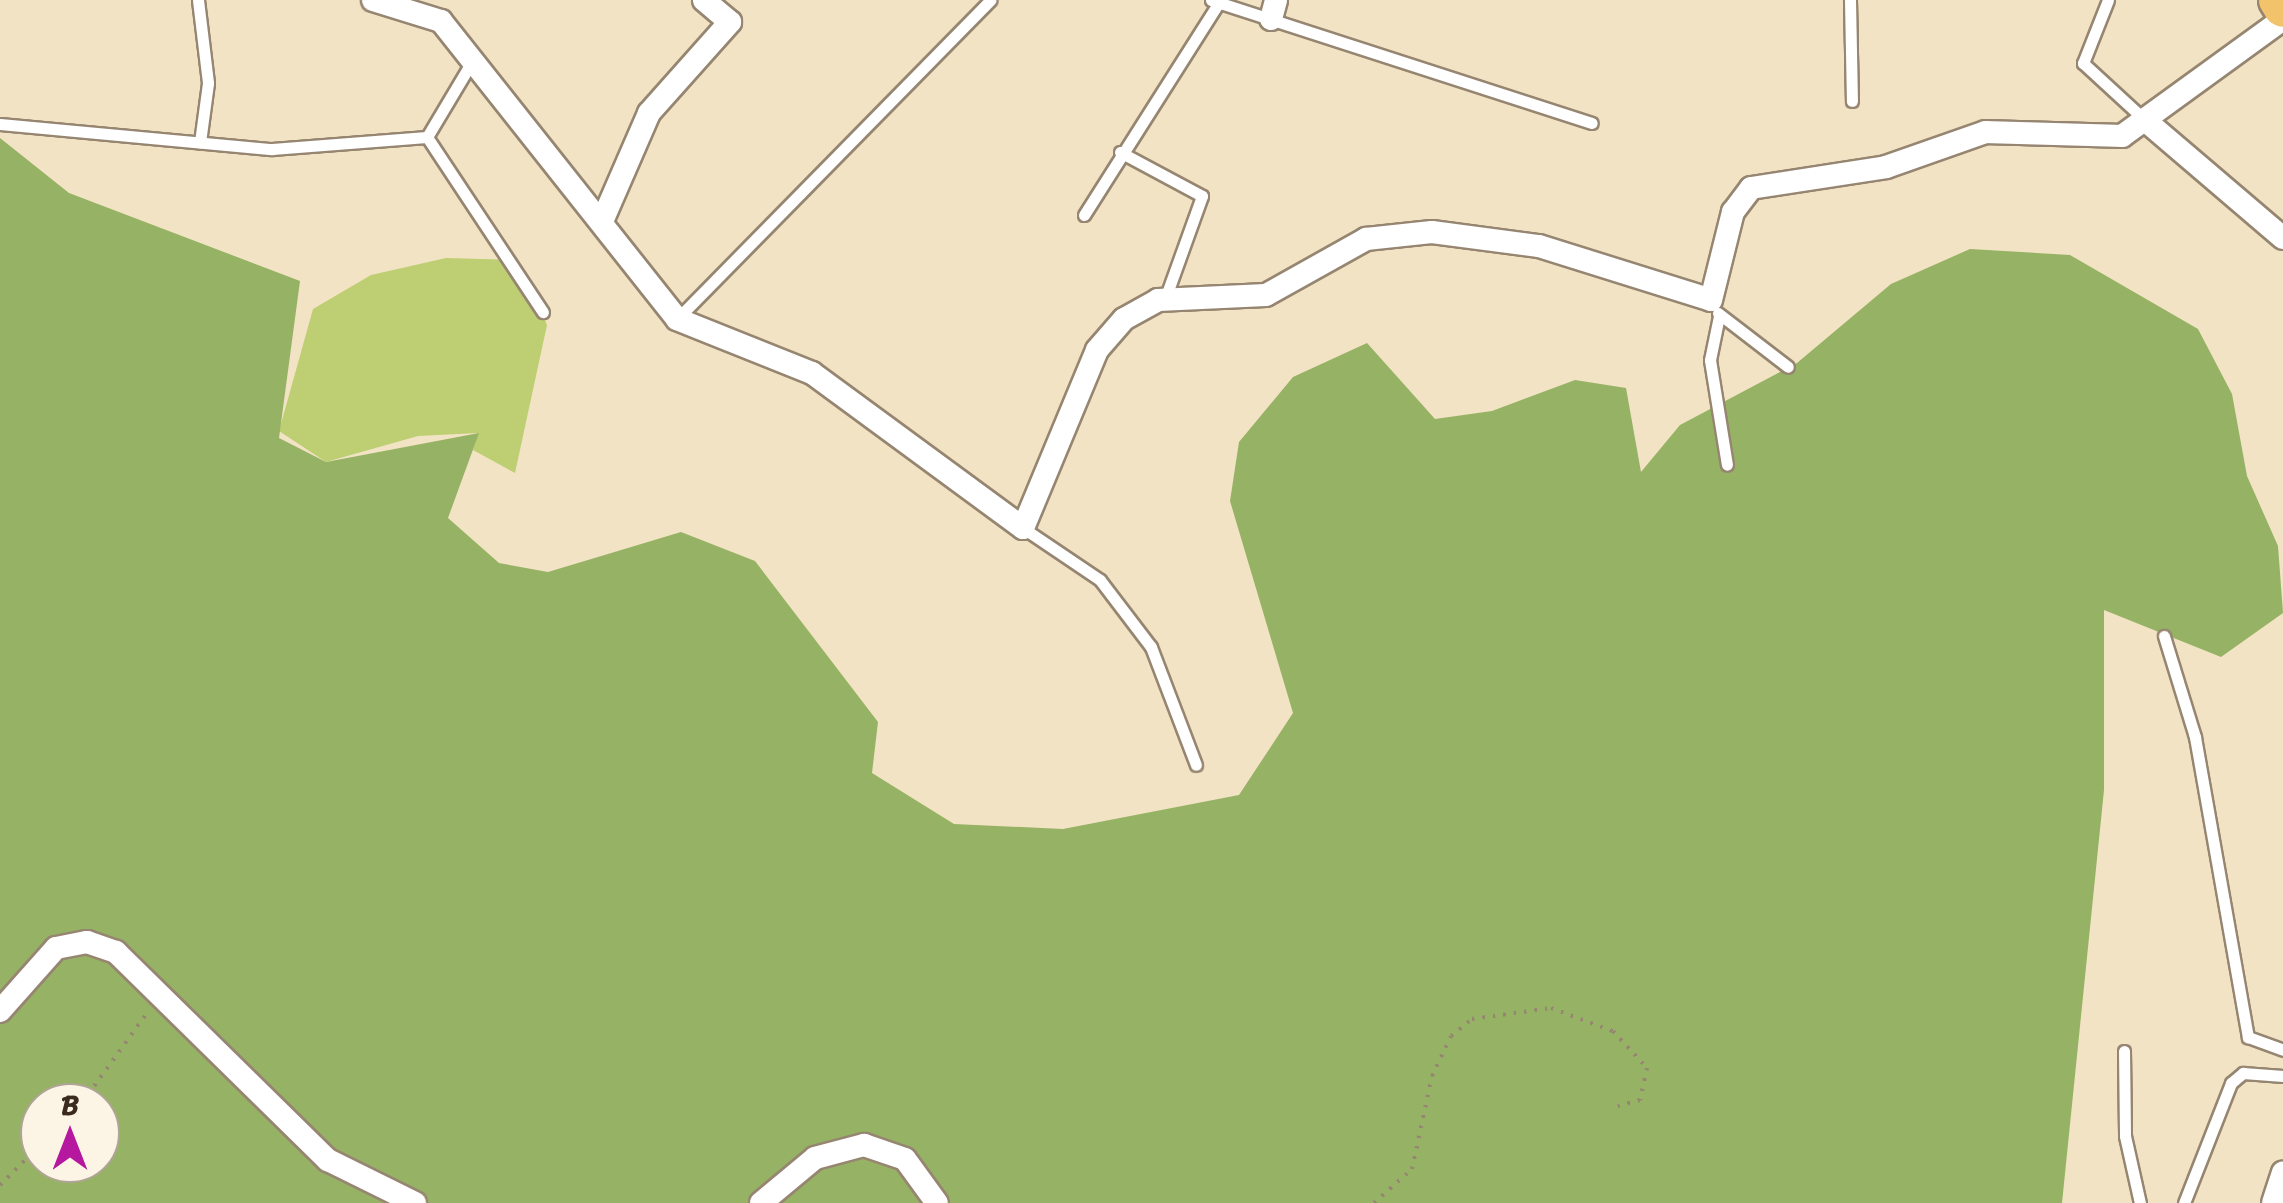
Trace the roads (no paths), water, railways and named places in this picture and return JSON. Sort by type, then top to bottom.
[{"type":"main road","points":[[2278,0],[2283,8]]},
{"type":"street","points":[[373,0],[441,21],[470,65],[603,219],[677,318],[812,373],[1023,528],[1097,350],[1136,309],[1165,299],[1266,295],[1366,239],[1432,232],[1539,246],[1715,308],[1732,212],[1762,184],[1886,167],[1986,132],[2096,139],[2146,120],[2207,66],[2283,19]]},
{"type":"street","points":[[603,219],[649,113],[730,22],[704,0]]},
{"type":"street","points":[[2146,120],[2283,238]]},
{"type":"street","points":[[0,1011],[46,954],[78,942],[116,952],[172,1002],[328,1160],[415,1203]]},
{"type":"street","points":[[762,1203],[815,1158],[864,1145],[905,1159],[937,1203]]},
{"type":"street","points":[[2273,1203],[2283,1174]]},
{"type":"lane","points":[[198,0],[208,83],[200,142]]},
{"type":"lane","points":[[677,318],[990,0]]},
{"type":"lane","points":[[1850,0],[1852,101]]},
{"type":"lane","points":[[2108,0],[2083,63],[2146,120]]},
{"type":"lane","points":[[1084,214],[1215,2],[1274,10],[1592,122]]},
{"type":"lane","points":[[427,137],[470,65]]},
{"type":"lane","points":[[0,124],[272,149],[427,137]]},
{"type":"lane","points":[[427,137],[543,312]]},
{"type":"lane","points":[[1120,152],[1202,196],[1165,299]]},
{"type":"lane","points":[[1715,308],[1788,367]]},
{"type":"lane","points":[[1715,308],[1710,360],[1728,465]]},
{"type":"lane","points":[[1023,528],[1100,580],[1151,646],[1196,765]]},
{"type":"lane","points":[[2164,636],[2195,736],[2248,1037],[2283,1050]]},
{"type":"lane","points":[[2124,1052],[2125,1136],[2140,1203]]},
{"type":"lane","points":[[2184,1203],[2231,1084],[2243,1073],[2283,1076]]}]
